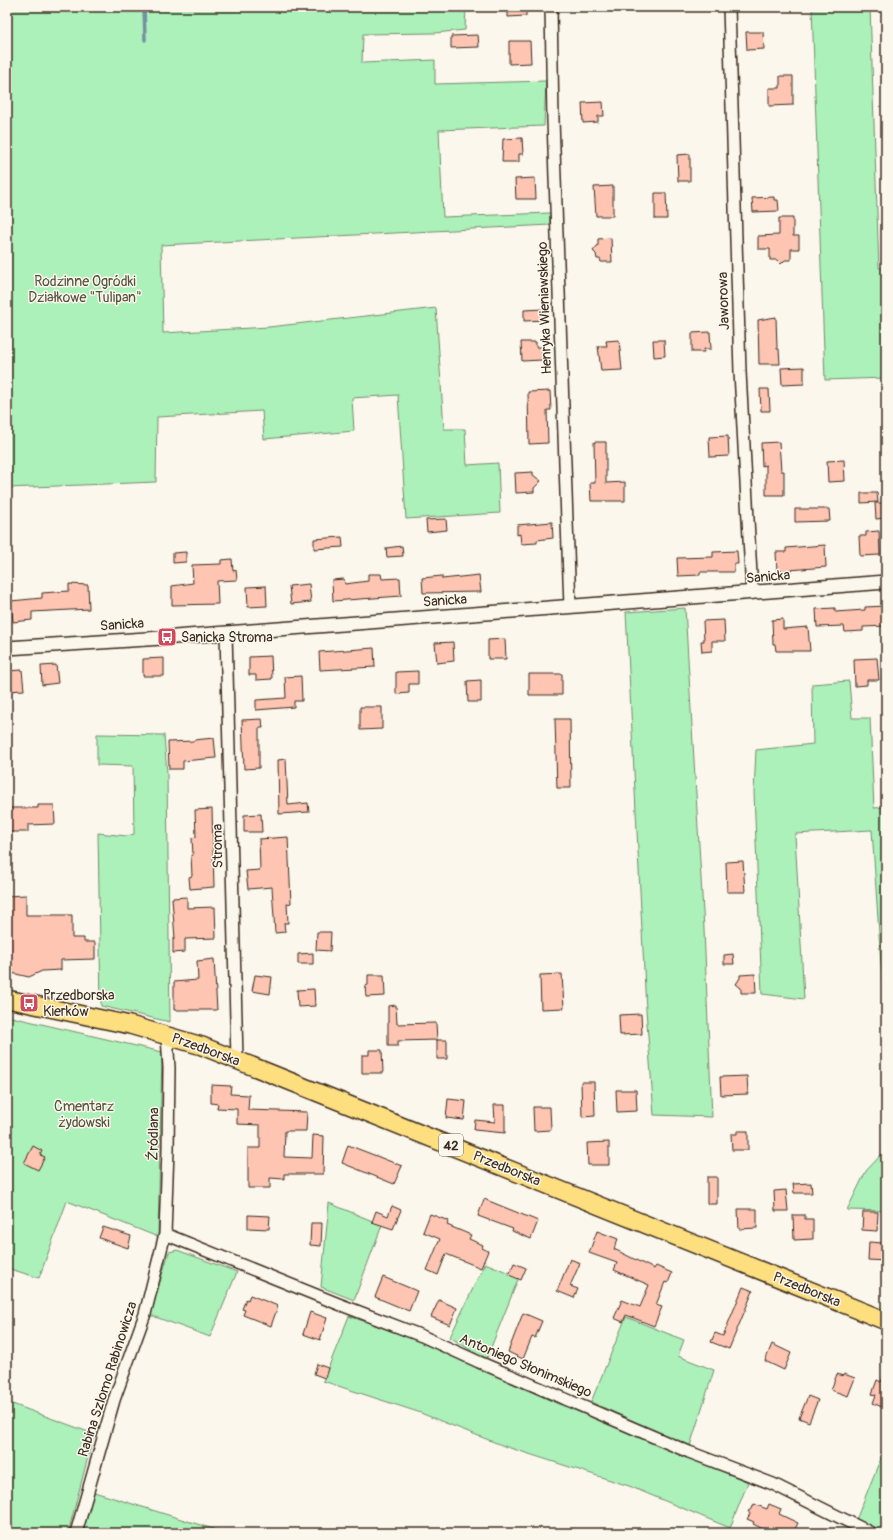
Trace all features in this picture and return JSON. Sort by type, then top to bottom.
[{"type":"main road","name":"Przedborska","points":[[7,998],[167,1035],[237,1059],[886,1321]]},
{"type":"street","name":"Henryka Wieniawskiego","points":[[551,7],[553,120],[570,607]]},
{"type":"street","name":"Jaworowa","points":[[729,7],[740,372],[752,593]]},
{"type":"street","name":"Sanicka","points":[[7,648],[226,633],[886,582]]},
{"type":"street","name":"Stroma","points":[[226,633],[237,1059]]},
{"type":"street","name":"Źródlana","points":[[165,1234],[169,1068],[167,1035]]},
{"type":"street","name":"Rabina Szlomo Rabinowicza","points":[[76,1533],[114,1400],[145,1314],[165,1234]]},
{"type":"street","name":"Antoniego Słonimskiego","points":[[165,1234],[422,1336],[689,1452],[772,1484],[871,1533]]},
{"type":"green space","name":"Rodzinne Ogródki Działkowe \"Tulipan\"","points":[[7,7],[466,7],[465,30],[435,33],[363,34],[362,63],[435,60],[435,84],[546,81],[544,126],[439,130],[443,217],[550,213],[550,225],[161,245],[163,333],[269,327],[436,308],[444,429],[465,429],[467,465],[498,463],[500,513],[406,519],[398,395],[352,398],[354,431],[264,439],[262,411],[157,417],[156,482],[7,488]]},
{"type":"green space","points":[[812,7],[870,7],[879,268],[886,268],[886,378],[825,380]]},
{"type":"green space","points":[[685,608],[704,929],[712,1117],[654,1115],[646,1010],[626,612]]},
{"type":"green space","points":[[849,681],[852,718],[870,718],[874,808],[886,807],[886,1037],[872,830],[795,834],[804,999],[762,994],[754,792],[756,750],[813,744],[812,684]]},
{"type":"green space","points":[[97,734],[164,735],[167,773],[170,1022],[101,1006],[98,833],[127,836],[134,834],[133,766],[97,765]]},
{"type":"green space","name":"Cmentarz żydowski","points":[[7,1016],[162,1052],[158,1237],[67,1201],[39,1278],[7,1268]]},
{"type":"green space","points":[[886,1153],[886,1211],[847,1210],[866,1171],[882,1154]]},
{"type":"green space","points":[[329,1203],[382,1225],[354,1300],[321,1287]]},
{"type":"green space","points":[[177,1250],[237,1272],[210,1337],[150,1315],[169,1252]]},
{"type":"green space","points":[[485,1263],[519,1277],[486,1360],[450,1337]]},
{"type":"green space","points":[[349,1316],[437,1347],[558,1404],[616,1424],[748,1482],[730,1528],[629,1486],[504,1446],[418,1412],[323,1381]]},
{"type":"green space","points":[[626,1317],[684,1340],[678,1356],[714,1370],[690,1446],[591,1402]]},
{"type":"green space","points":[[7,1402],[94,1434],[68,1533],[7,1533]]},
{"type":"green space","points":[[886,1445],[886,1533],[885,1533],[856,1520]]},
{"type":"green space","points":[[91,1491],[226,1533],[81,1533]]},
{"type":"building","points":[[508,7],[526,7],[526,16],[508,17]]},
{"type":"building","points":[[746,32],[763,32],[764,49],[747,50]]},
{"type":"building","points":[[478,35],[479,47],[451,48],[451,36]]},
{"type":"building","points":[[509,41],[530,41],[531,63],[509,64]]},
{"type":"building","points":[[780,76],[793,76],[793,105],[769,106],[769,88],[780,88]]},
{"type":"building","points":[[603,102],[604,116],[598,116],[598,122],[583,123],[582,103]]},
{"type":"building","points":[[522,138],[523,154],[519,154],[519,162],[502,162],[503,139]]},
{"type":"building","points":[[690,154],[690,181],[678,181],[677,155]]},
{"type":"building","points":[[535,178],[536,199],[516,199],[515,179]]},
{"type":"building","points":[[613,186],[613,216],[596,216],[594,187]]},
{"type":"building","points":[[655,193],[666,193],[667,219],[655,219]]},
{"type":"building","points":[[774,197],[774,200],[778,200],[779,211],[753,212],[752,198]]},
{"type":"building","points":[[779,218],[793,218],[793,236],[799,236],[799,249],[791,249],[791,260],[785,260],[781,264],[777,260],[770,260],[770,249],[758,249],[758,236],[779,235]]},
{"type":"building","points":[[611,238],[612,262],[601,262],[600,259],[597,259],[596,254],[593,251],[598,245],[598,239]]},
{"type":"building","points":[[545,309],[545,320],[524,321],[524,310]]},
{"type":"building","points":[[776,317],[777,349],[779,349],[780,364],[759,364],[758,320]]},
{"type":"building","points":[[710,332],[711,349],[704,349],[704,352],[692,352],[692,333]]},
{"type":"building","points":[[619,340],[622,370],[601,371],[598,346],[607,346],[606,341]]},
{"type":"building","points":[[653,340],[664,340],[665,356],[654,357]]},
{"type":"building","points":[[521,342],[536,342],[536,347],[542,347],[542,360],[522,361]]},
{"type":"building","points":[[804,367],[804,384],[782,385],[781,368]]},
{"type":"building","points":[[760,389],[769,389],[770,411],[761,411]]},
{"type":"building","points":[[550,391],[551,410],[547,410],[548,443],[529,444],[528,392]]},
{"type":"building","points":[[728,436],[729,456],[710,457],[709,437]]},
{"type":"building","points":[[594,442],[606,442],[606,483],[625,482],[625,501],[591,501],[590,483],[595,483]]},
{"type":"building","points":[[779,442],[781,471],[784,471],[784,495],[766,495],[766,465],[762,466],[761,443]]},
{"type":"building","points":[[844,460],[845,481],[828,482],[827,461]]},
{"type":"building","points":[[533,472],[533,475],[541,481],[534,488],[534,492],[516,493],[515,473]]},
{"type":"building","points":[[861,493],[877,493],[878,502],[861,503]]},
{"type":"building","points":[[875,503],[886,503],[886,518],[876,519]]},
{"type":"building","points":[[795,509],[829,509],[830,521],[795,522]]},
{"type":"building","points":[[446,519],[447,530],[427,532],[426,520]]},
{"type":"building","points":[[552,522],[553,538],[537,540],[537,543],[521,544],[520,534],[517,535],[517,525]]},
{"type":"building","points":[[879,531],[880,555],[860,556],[859,536],[866,536],[866,532]]},
{"type":"building","points":[[342,537],[343,547],[314,549],[314,539]]},
{"type":"building","points":[[825,545],[826,567],[777,571],[776,552],[786,552],[786,548]]},
{"type":"building","points":[[402,546],[403,556],[387,557],[386,548]]},
{"type":"building","points":[[737,551],[738,564],[734,564],[734,572],[700,572],[700,575],[678,576],[677,558],[713,557],[713,552]]},
{"type":"building","points":[[186,552],[186,562],[173,563],[173,553]]},
{"type":"building","points":[[232,559],[233,571],[236,570],[237,580],[217,581],[218,604],[172,605],[172,586],[193,583],[192,565],[221,564],[221,560]]},
{"type":"building","points":[[368,574],[381,574],[382,579],[400,578],[401,596],[333,601],[332,580],[344,579],[345,584],[368,581]]},
{"type":"building","points":[[479,575],[481,592],[423,593],[422,578],[442,576],[442,579]]},
{"type":"building","points":[[69,584],[88,585],[89,609],[32,612],[32,620],[13,622],[11,601],[42,598],[42,593],[69,591]]},
{"type":"building","points":[[309,584],[311,602],[291,604],[289,586]]},
{"type":"building","points":[[266,586],[267,606],[248,607],[247,587]]},
{"type":"building","points":[[886,606],[886,626],[863,627],[863,631],[845,632],[844,626],[817,627],[816,609],[835,608],[835,612],[865,610],[865,607]]},
{"type":"building","points":[[783,619],[783,629],[808,627],[810,651],[776,651],[775,644],[773,644],[772,620]]},
{"type":"building","points":[[724,620],[725,641],[712,641],[712,651],[702,652],[701,641],[704,641],[703,621]]},
{"type":"building","points":[[505,639],[506,659],[488,659],[488,640]]},
{"type":"building","points":[[453,642],[454,661],[437,663],[435,643]]},
{"type":"building","points":[[374,648],[375,667],[320,670],[319,652]]},
{"type":"building","points":[[271,656],[272,679],[256,680],[256,675],[249,675],[249,657]]},
{"type":"building","points":[[164,658],[164,676],[143,676],[143,659]]},
{"type":"building","points":[[877,658],[879,680],[867,680],[867,685],[855,686],[854,659]]},
{"type":"building","points":[[56,665],[58,683],[42,685],[41,666]]},
{"type":"building","points":[[22,670],[24,690],[7,691],[7,671]]},
{"type":"building","points":[[418,671],[418,684],[409,684],[409,693],[396,694],[396,672]]},
{"type":"building","points":[[529,674],[562,674],[562,695],[529,695]]},
{"type":"building","points":[[301,676],[302,701],[294,701],[294,707],[256,710],[256,700],[286,698],[285,677]]},
{"type":"building","points":[[481,680],[481,702],[468,702],[467,681]]},
{"type":"building","points":[[360,707],[382,707],[382,729],[360,730]]},
{"type":"building","points":[[262,719],[263,728],[259,728],[259,768],[244,769],[242,720]]},
{"type":"building","points":[[555,719],[570,719],[571,788],[557,788]]},
{"type":"building","points":[[214,738],[216,758],[183,761],[183,769],[169,769],[168,742],[194,741]]},
{"type":"building","points":[[286,759],[288,805],[308,803],[309,812],[279,814],[278,760]]},
{"type":"building","points":[[38,805],[54,805],[55,824],[28,825],[28,832],[9,832],[8,808],[38,808]]},
{"type":"building","points":[[212,809],[214,887],[190,889],[189,877],[192,876],[191,855],[193,855],[192,838],[196,837],[195,810]]},
{"type":"building","points":[[261,814],[262,832],[244,832],[244,815]]},
{"type":"building","points":[[288,837],[291,903],[287,904],[288,923],[284,923],[285,932],[275,933],[272,887],[248,889],[246,871],[260,870],[259,839]]},
{"type":"building","points":[[743,861],[745,892],[727,892],[726,862]]},
{"type":"building","points":[[26,895],[26,915],[72,915],[72,938],[84,938],[84,942],[95,942],[95,959],[61,960],[61,970],[42,971],[29,977],[7,972],[7,896]]},
{"type":"building","points":[[187,897],[187,908],[215,907],[216,938],[185,939],[185,952],[173,953],[173,939],[175,939],[172,898]]},
{"type":"building","points":[[317,932],[331,932],[330,951],[316,950]]},
{"type":"building","points":[[313,953],[313,964],[298,964],[298,954]]},
{"type":"building","points":[[733,954],[734,964],[724,964],[724,955]]},
{"type":"building","points":[[214,959],[217,1010],[174,1010],[174,982],[198,980],[197,961]]},
{"type":"building","points":[[562,974],[564,1008],[541,1009],[540,975]]},
{"type":"building","points":[[755,974],[756,993],[741,993],[741,988],[736,984],[740,978],[740,975]]},
{"type":"building","points":[[255,975],[272,977],[270,994],[252,991]]},
{"type":"building","points":[[368,975],[384,975],[385,996],[366,997],[365,986],[368,985]]},
{"type":"building","points":[[314,989],[315,1006],[298,1007],[297,990]]},
{"type":"building","points":[[396,1005],[397,1024],[436,1023],[437,1040],[398,1041],[398,1046],[388,1046],[388,1006]]},
{"type":"building","points":[[641,1014],[642,1034],[620,1035],[619,1015]]},
{"type":"building","points":[[437,1040],[447,1040],[447,1059],[437,1059]]},
{"type":"building","points":[[369,1050],[382,1050],[383,1073],[362,1073],[362,1055],[369,1055]]},
{"type":"building","points":[[747,1076],[748,1094],[721,1095],[720,1077]]},
{"type":"building","points":[[581,1082],[594,1082],[595,1116],[582,1117]]},
{"type":"building","points":[[211,1085],[231,1086],[230,1094],[249,1095],[248,1110],[307,1112],[306,1131],[285,1131],[284,1157],[312,1158],[313,1135],[324,1136],[323,1174],[284,1174],[284,1179],[270,1178],[270,1188],[248,1188],[248,1148],[260,1148],[260,1125],[237,1124],[237,1109],[217,1108],[218,1104],[211,1103]]},
{"type":"building","points":[[616,1090],[636,1090],[637,1111],[617,1112]]},
{"type":"building","points":[[448,1099],[466,1101],[464,1120],[446,1118]]},
{"type":"building","points":[[494,1105],[505,1105],[505,1133],[474,1130],[475,1120],[495,1122]]},
{"type":"building","points":[[533,1107],[550,1107],[551,1130],[534,1131]]},
{"type":"building","points":[[737,1131],[748,1131],[748,1150],[732,1150],[731,1134],[737,1134]]},
{"type":"building","points":[[609,1142],[609,1165],[588,1165],[587,1143]]},
{"type":"building","points":[[348,1145],[402,1166],[394,1184],[342,1163]]},
{"type":"building","points":[[33,1146],[42,1151],[40,1155],[45,1157],[38,1170],[24,1163]]},
{"type":"building","points":[[707,1177],[717,1177],[717,1204],[707,1204]]},
{"type":"building","points":[[811,1183],[812,1193],[794,1193],[793,1184]]},
{"type":"building","points":[[786,1190],[788,1211],[775,1211],[774,1191]]},
{"type":"building","points":[[484,1199],[538,1221],[531,1239],[512,1231],[513,1229],[478,1216]]},
{"type":"building","points":[[392,1206],[401,1210],[393,1229],[372,1222],[376,1211],[388,1216]]},
{"type":"building","points":[[738,1209],[757,1209],[757,1228],[739,1229]]},
{"type":"building","points":[[863,1212],[878,1212],[877,1231],[862,1230]]},
{"type":"building","points":[[430,1214],[449,1221],[447,1225],[471,1235],[469,1239],[483,1245],[482,1248],[488,1251],[481,1268],[446,1254],[438,1275],[427,1270],[440,1239],[423,1232]]},
{"type":"building","points":[[248,1215],[270,1216],[269,1229],[248,1228]]},
{"type":"building","points":[[793,1215],[805,1215],[805,1219],[813,1219],[813,1239],[794,1240]]},
{"type":"building","points":[[311,1223],[322,1223],[321,1246],[310,1245]]},
{"type":"building","points":[[103,1227],[131,1236],[128,1248],[99,1238]]},
{"type":"building","points":[[597,1231],[618,1239],[614,1249],[654,1269],[656,1266],[672,1273],[668,1283],[665,1282],[656,1305],[662,1307],[654,1326],[626,1315],[623,1322],[614,1318],[622,1300],[640,1307],[649,1285],[614,1270],[617,1263],[589,1253]]},
{"type":"building","points":[[869,1242],[883,1243],[883,1247],[886,1247],[886,1261],[868,1260]]},
{"type":"building","points":[[570,1259],[580,1263],[570,1286],[578,1289],[574,1298],[557,1291]]},
{"type":"building","points":[[514,1263],[526,1268],[521,1280],[509,1275]]},
{"type":"building","points":[[383,1277],[417,1291],[409,1311],[375,1297]]},
{"type":"building","points":[[743,1287],[753,1291],[729,1349],[711,1342],[715,1333],[723,1336]]},
{"type":"building","points":[[250,1295],[278,1306],[271,1326],[243,1315],[245,1310],[242,1309],[246,1299],[248,1300]]},
{"type":"building","points":[[439,1300],[457,1308],[450,1325],[431,1317]]},
{"type":"building","points":[[310,1312],[327,1318],[320,1340],[303,1334]]},
{"type":"building","points":[[523,1313],[542,1321],[535,1338],[532,1337],[523,1359],[508,1352]]},
{"type":"building","points":[[772,1344],[791,1353],[784,1370],[765,1361]]},
{"type":"building","points":[[317,1364],[328,1368],[325,1378],[314,1374]]},
{"type":"building","points":[[886,1372],[886,1409],[873,1403],[876,1395],[872,1394],[877,1380],[881,1382]]},
{"type":"building","points":[[837,1374],[843,1376],[844,1374],[855,1378],[848,1396],[831,1390]]},
{"type":"building","points":[[808,1396],[818,1400],[809,1422],[799,1418]]},
{"type":"building","points":[[754,1504],[767,1509],[769,1504],[781,1509],[779,1514],[798,1523],[793,1533],[771,1533],[753,1524],[754,1522],[747,1519],[750,1514],[748,1511],[752,1509]]},
{"type":"waterway","points":[[144,7],[145,40]]},
{"type":"place","name":"Sanicka Stroma","points":[[167,637]]},
{"type":"place","name":"Przedborska Kierków","points":[[29,1003]]}]
